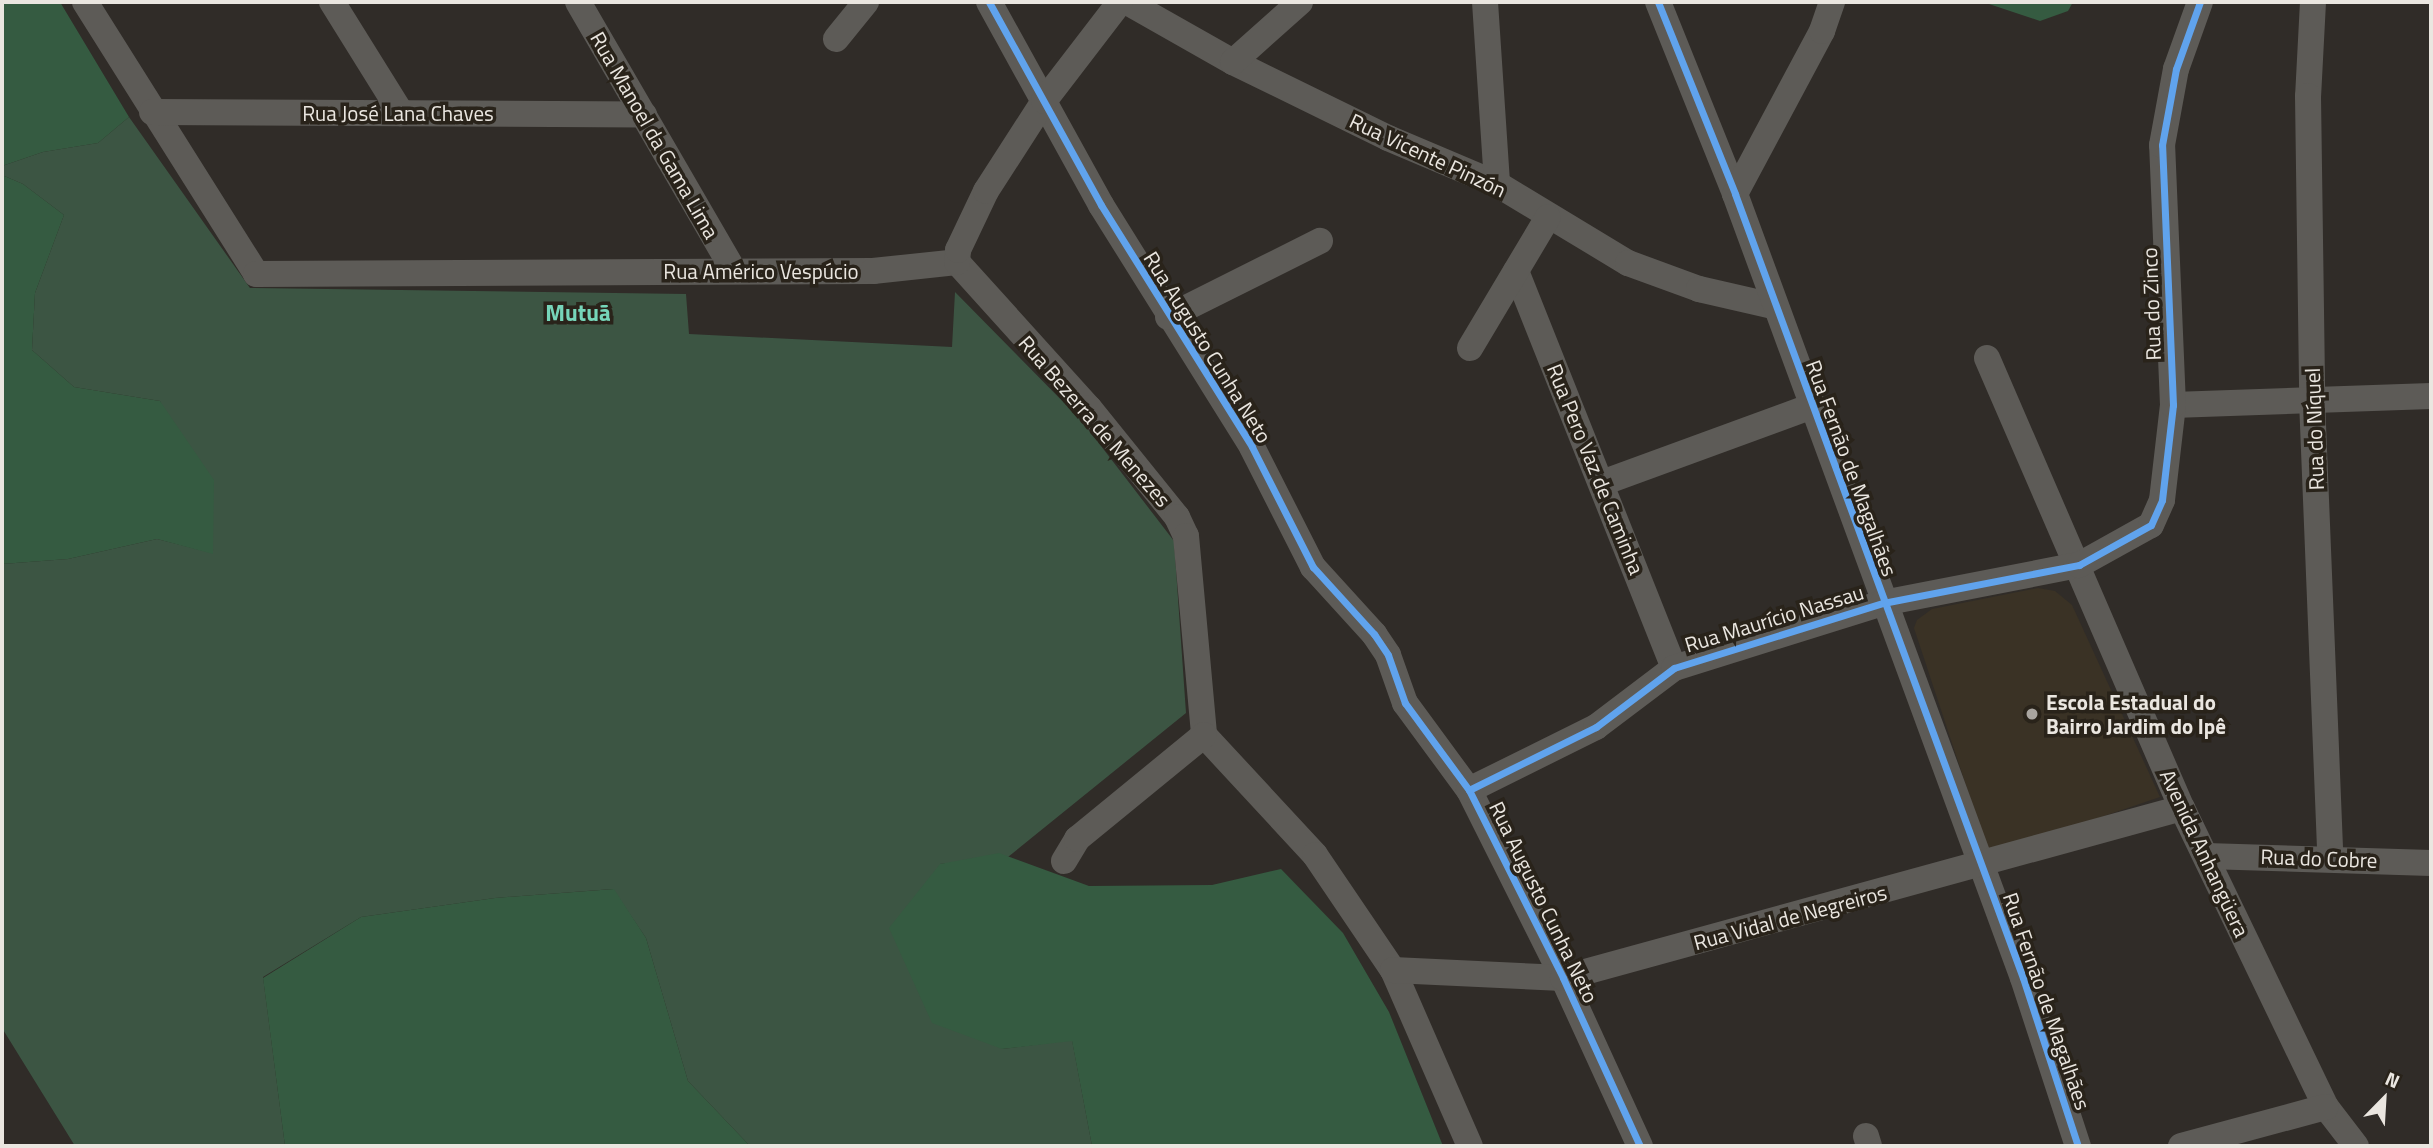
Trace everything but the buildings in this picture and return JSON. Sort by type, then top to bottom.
[{"type":"street","points":[[85,2],[152,112]]},
{"type":"street","points":[[332,2],[401,113]]},
{"type":"street","name":"Rua Manoel da Gama Lima","points":[[578,2],[733,269]]},
{"type":"street","points":[[836,39],[866,2]]},
{"type":"street","name":"Rua Augusto Cunha Neto","points":[[989,2],[1168,317],[1252,447],[1313,567],[1374,634],[1388,655],[1405,703],[1469,790],[1563,978],[1640,1146]]},
{"type":"street","points":[[957,262],[958,250],[986,191],[1044,102],[1120,2]]},
{"type":"street","name":"Rua Vicente Pinzón","points":[[1127,2],[1233,62],[1388,138],[1497,184],[1548,217],[1652,273],[1773,306]]},
{"type":"street","points":[[1233,62],[1300,2]]},
{"type":"street","points":[[1485,2],[1497,184]]},
{"type":"street","name":"Rua Fernão de Magalhães","points":[[1658,2],[1735,194],[1810,407],[1981,865],[2078,1146]]},
{"type":"street","points":[[1735,194],[1822,31],[1832,2]]},
{"type":"street","name":"Rua do Zinco","points":[[2079,565],[2141,534],[2157,515],[2172,405],[2162,145],[2176,69],[2200,2]]},
{"type":"street","name":"Rua do Níquel","points":[[2313,2],[2308,96],[2312,400],[2330,857]]},
{"type":"street","name":"Rua José Lana Chaves","points":[[152,112],[644,115]]},
{"type":"street","name":"Rua Américo Vespúcio","points":[[152,112],[256,274],[733,269],[873,271],[957,262]]},
{"type":"street","points":[[1470,348],[1548,217]]},
{"type":"street","points":[[1168,317],[1320,241]]},
{"type":"street","name":"Rua Bezerra de Menezes","points":[[957,262],[1089,408],[1177,517],[1186,536],[1205,735]]},
{"type":"street","name":"Rua Pero Vaz de Caminha","points":[[1516,271],[1674,668]]},
{"type":"street","name":"Avenida Anhangüera","points":[[1987,358],[2079,565],[2182,808],[2326,1107],[2356,1146]]},
{"type":"street","points":[[2172,405],[2431,396]]},
{"type":"street","points":[[1602,483],[1810,407]]},
{"type":"street","name":"Rua Maurício Nassau","points":[[1469,790],[1596,727],[1674,668],[1883,603],[2079,565]]},
{"type":"street","points":[[1064,861],[1077,839],[1205,735],[1307,845],[1393,970],[1470,1146]]},
{"type":"street","name":"Rua Vidal de Negreiros","points":[[1393,970],[1563,978],[2182,808]]},
{"type":"street","name":"Rua do Cobre","points":[[2206,856],[2330,857],[2431,863]]},
{"type":"street","points":[[2182,1146],[2326,1107]]},
{"type":"shaded area","name":"Escola Estadual do Bairro Jardim do Ipê","points":[[2038,588],[2055,591],[2072,605],[2160,797],[1989,855],[1914,628],[1917,620],[1932,609]]},
{"type":"green space","points":[[2,2],[60,2],[129,117],[98,143],[43,152],[2,166]]},
{"type":"green space","points":[[1983,2],[2073,2],[2068,11],[2040,21]]},
{"type":"green space","points":[[129,117],[250,288],[686,294],[689,334],[952,347],[955,292],[1081,420],[1174,541],[1186,713],[1008,857],[940,864],[1002,1049],[1072,1040],[1092,1146],[750,1146],[688,1081],[646,938],[613,889],[495,898],[361,917],[263,977],[285,1146],[75,1146],[2,1028],[2,564],[68,559],[157,539],[212,553],[160,401],[74,387],[32,350],[35,293],[64,215],[23,184],[2,175],[2,166],[43,152],[98,143]]},
{"type":"green space","points":[[2,175],[23,184],[64,215],[35,293],[32,350],[74,387],[160,401],[214,480],[213,554],[157,539],[68,559],[2,564]]},
{"type":"green space","points":[[999,853],[1089,886],[1212,885],[1281,869],[1343,933],[1389,1012],[1443,1146],[1092,1146],[1072,1041],[1002,1049],[932,1023],[889,928],[940,864]]},
{"type":"green space","points":[[614,889],[646,938],[688,1081],[750,1146],[285,1146],[263,978],[361,917],[495,898]]},
{"type":"cycle path","points":[[989,2],[1101,205],[1252,447],[1313,567],[1374,634],[1388,655],[1405,703],[1469,790],[1563,978],[1640,1146]]},
{"type":"cycle path","points":[[1658,2],[1735,194],[2023,978],[2078,1146]]},
{"type":"cycle path","points":[[1469,790],[1596,727],[1674,668],[1883,603],[2079,565],[2151,525],[2162,500],[2173,405],[2162,145],[2176,69],[2200,2]]},
{"type":"place","name":"Escola Estadual do Bairro Jardim do Ipê","points":[[2032,714]]},
{"type":"district","name":"Mutuã","points":[[578,313]]}]
